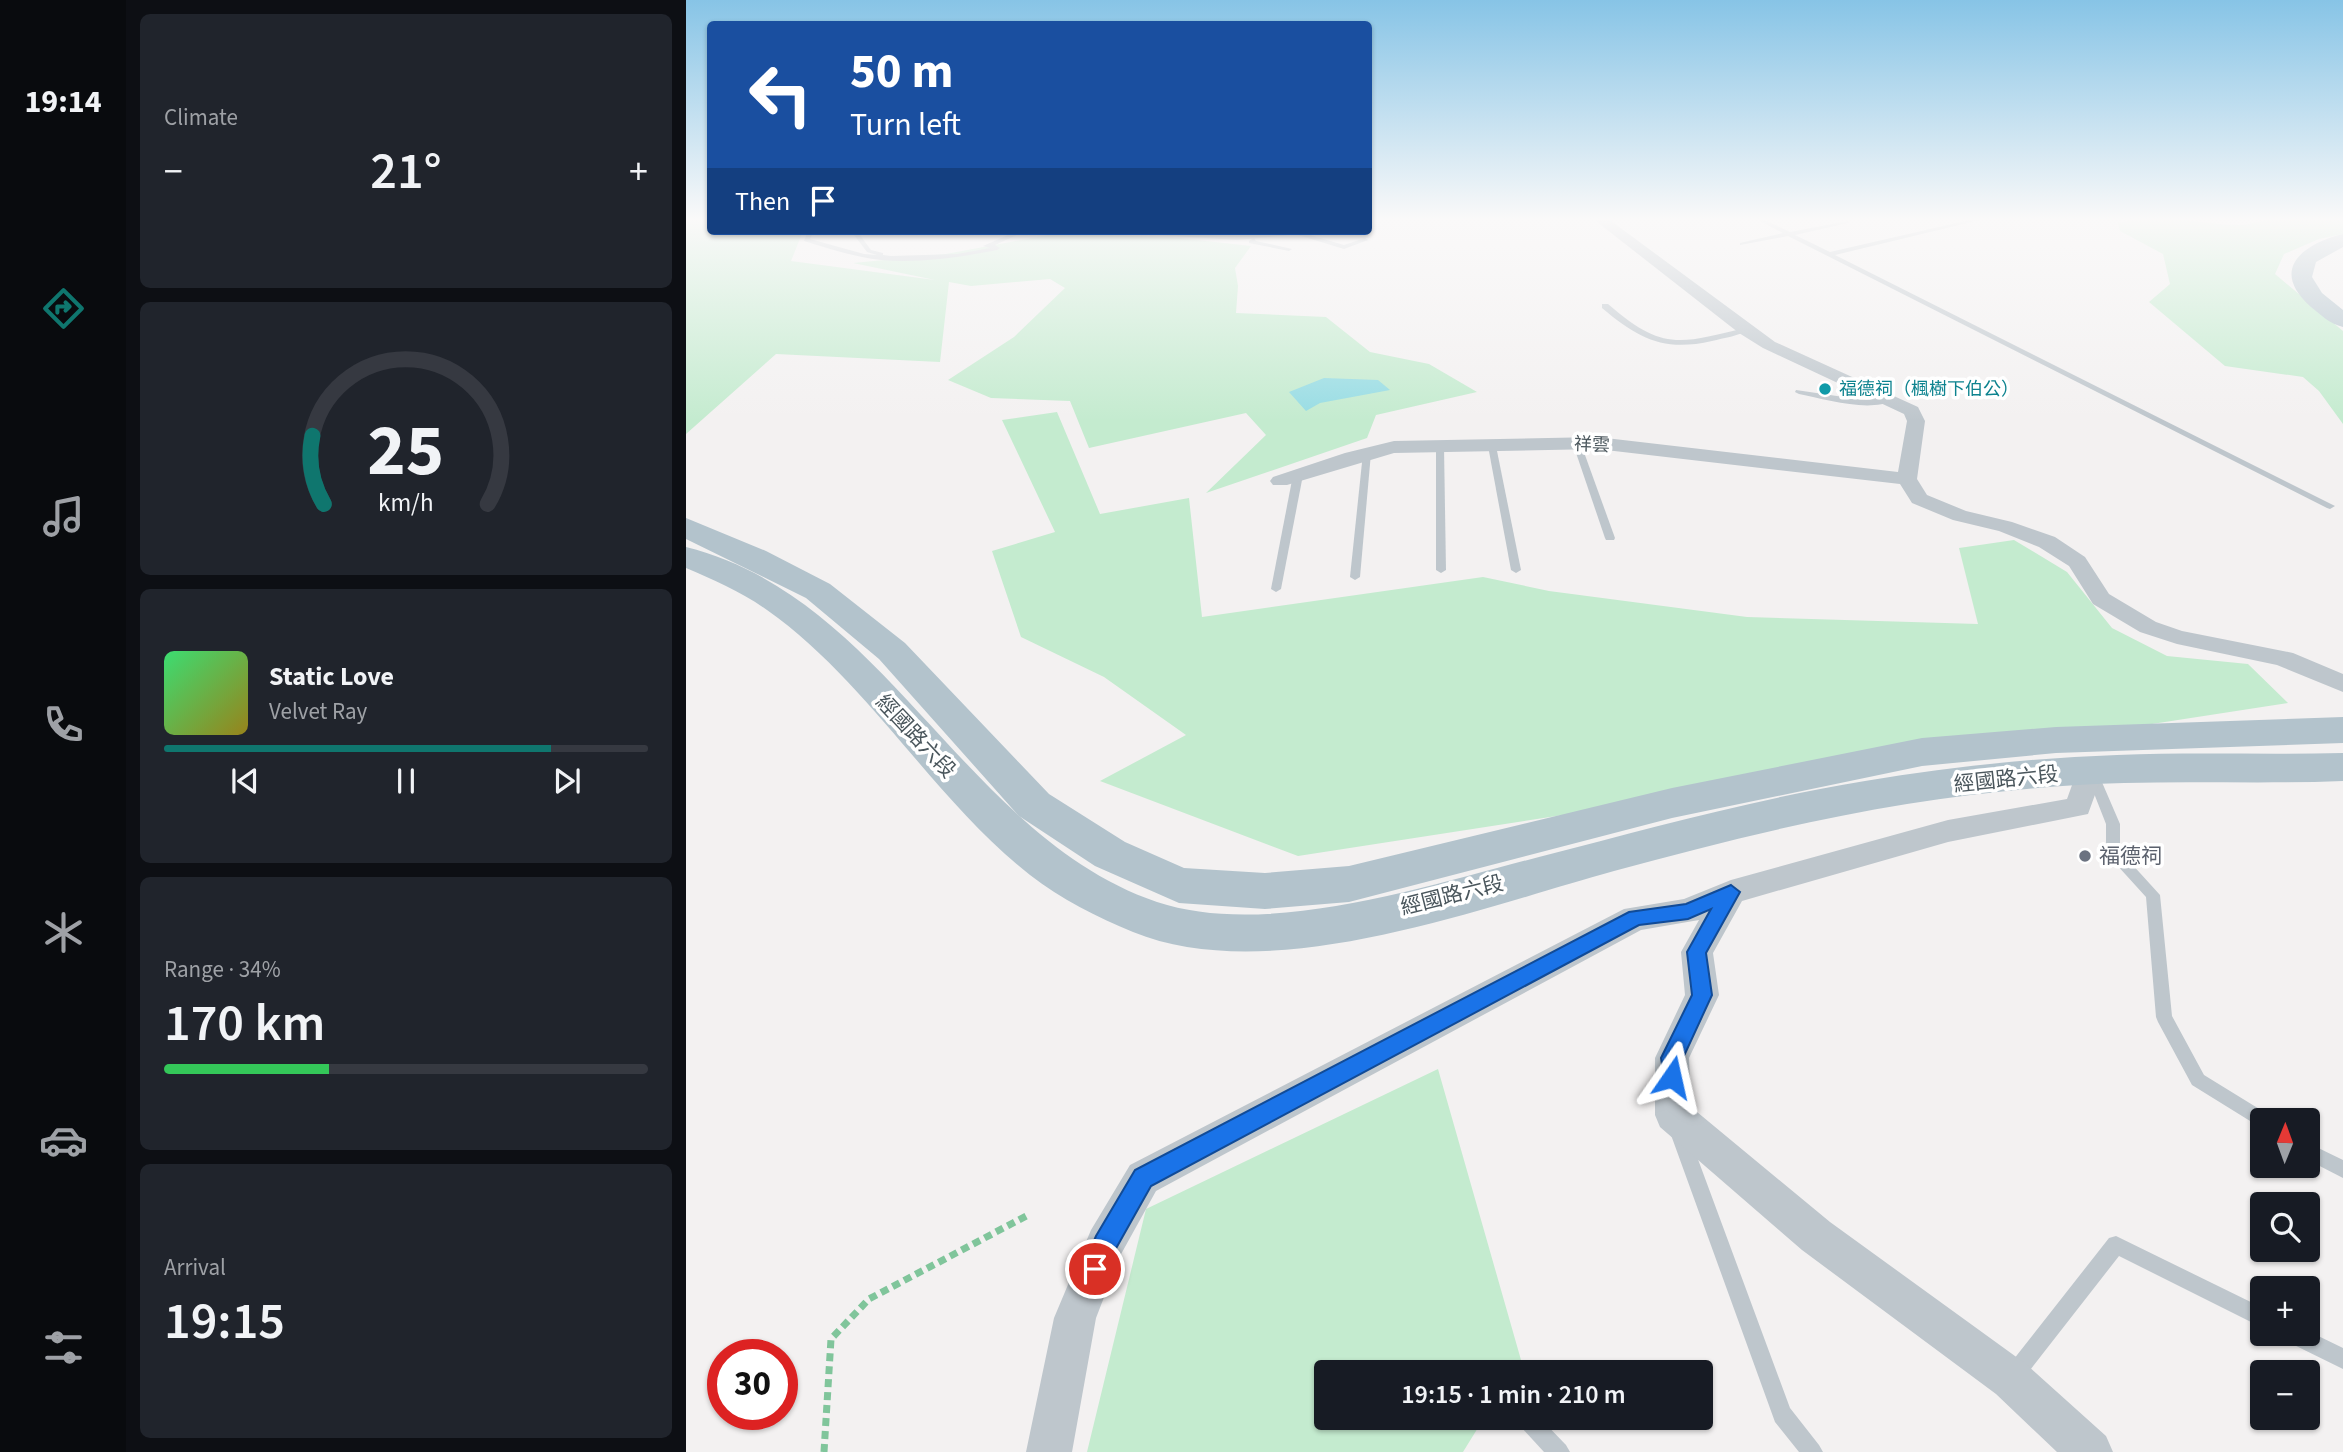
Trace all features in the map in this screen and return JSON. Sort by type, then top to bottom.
[{"type":"main road","points":[[2305,286],[2343,320]]},
{"type":"main road","points":[[2328,286],[2343,306]]},
{"type":"main road","name":"經國路六段","points":[[686,527],[789,592],[835,649],[1004,830],[1072,884],[1154,920],[1227,933],[1308,928],[1429,902],[1728,825],[2081,755],[2343,730]]},
{"type":"main road","name":"經國路六段","points":[[686,557],[789,592]]},
{"type":"main road","name":"經國路六段","points":[[2081,755],[2263,771],[2343,768]]},
{"type":"street","points":[[1687,286],[1769,345],[1912,411],[1916,421],[1908,479],[1919,499],[1960,516],[2005,526],[2064,552],[2077,562],[2101,599],[2148,627],[2177,637],[2284,659],[2343,684]]},
{"type":"street","name":"祥雲","points":[[1289,478],[1394,447],[1597,443],[1908,479]]},
{"type":"street","points":[[1049,1452],[1074,1318],[1105,1244],[1143,1178],[1636,918],[1688,911],[1731,892],[1948,831],[2078,807],[2081,755]]},
{"type":"street","points":[[1731,892],[1696,952],[1702,995],[1672,1058],[1673,1115],[1816,1236],[2011,1379],[2090,1452]]},
{"type":"lane","points":[[1892,286],[2330,506]]},
{"type":"lane","points":[[1605,306],[1624,323],[1651,340],[1673,345],[1700,342],[1745,330]]},
{"type":"lane","points":[[1799,392],[1864,403],[1889,400]]},
{"type":"lane","points":[[1577,444],[1610,538]]},
{"type":"lane","points":[[1492,446],[1517,570]]},
{"type":"lane","points":[[1440,447],[1441,570]]},
{"type":"lane","points":[[1355,577],[1367,453]]},
{"type":"lane","points":[[1276,589],[1289,478]]},
{"type":"lane","points":[[2081,755],[2113,824],[2113,853],[2153,895],[2164,1017],[2198,1080],[2250,1113]]},
{"type":"lane","points":[[1673,1115],[1782,1415],[1812,1452]]},
{"type":"lane","points":[[2320,1157],[2343,1169]]},
{"type":"lane","points":[[2011,1379],[2116,1245],[2250,1312]]},
{"type":"lane","points":[[2316,1346],[2343,1359]]},
{"type":"lane","points":[[1538,1430],[1559,1452]]},
{"type":"path","points":[[824,1452],[831,1339],[869,1299],[1030,1213]]},
{"type":"green space","points":[[686,286],[949,286],[940,362],[776,354],[686,434]]},
{"type":"green space","points":[[1061,286],[1238,286],[1236,313],[1326,317],[1370,352],[1429,364],[1477,392],[1376,415],[1367,438],[1206,493],[1266,435],[1246,413],[1089,448],[1070,401],[991,398],[948,380],[1014,337],[1065,288]]},
{"type":"green space","points":[[2168,286],[2289,286],[2343,331],[2343,424],[2319,391],[2303,377],[2225,366],[2149,302]]},
{"type":"green space","points":[[1057,412],[1100,514],[1189,498],[1202,617],[1483,577],[1549,591],[1747,617],[1978,624],[1959,548],[2014,540],[2067,572],[2112,628],[2167,656],[2248,664],[2288,703],[1298,856],[1100,781],[1186,735],[1104,677],[1021,637],[992,551],[1055,532],[1002,420]]},
{"type":"green space","points":[[1438,1069],[1521,1360],[1314,1360],[1314,1430],[1477,1430],[1463,1452],[1087,1452],[1146,1209]]},
{"type":"water","points":[[1324,378],[1378,380],[1390,390],[1320,403],[1306,411],[1289,392]]},
{"type":"place","name":"福德祠（楓樹下伯公）","points":[[1825,389]]},
{"type":"place","name":"福德祠","points":[[2085,856]]},
{"type":"route","points":[[1095,1269],[1105,1244],[1143,1178],[1636,918],[1688,911],[1731,892],[1696,952],[1702,995],[1672,1058],[1672,1077]]}]
